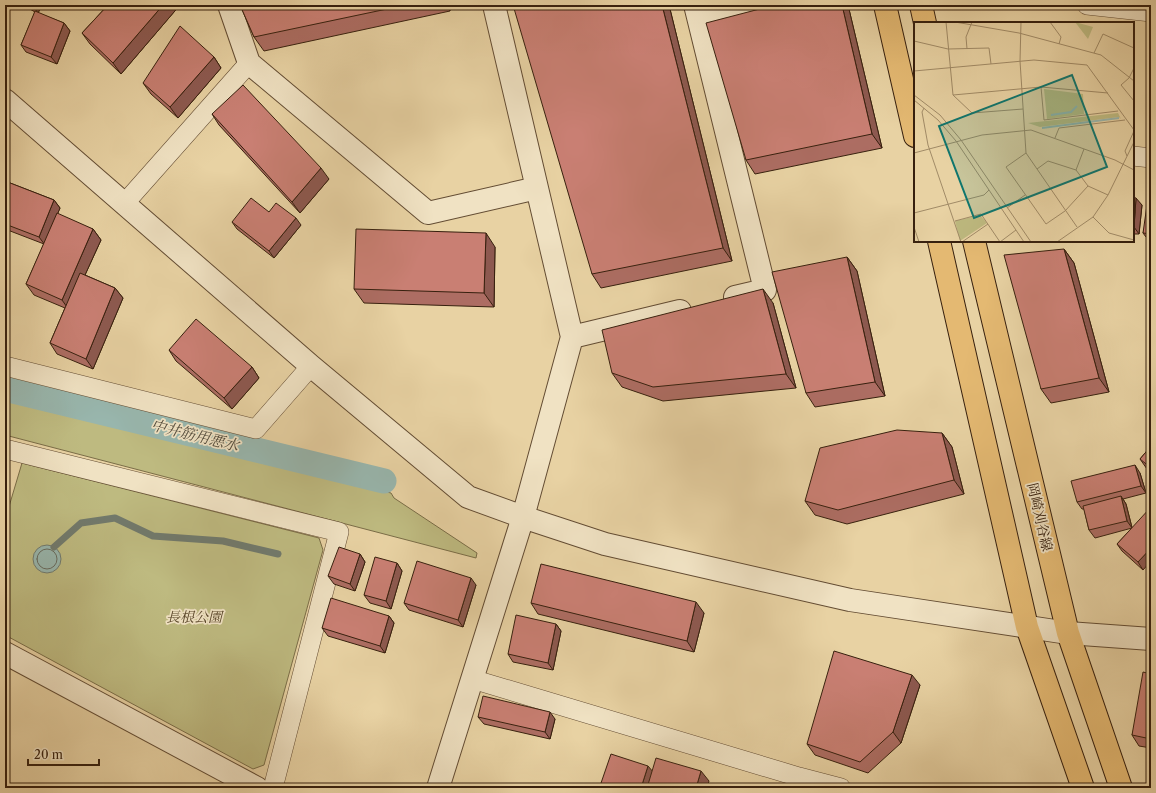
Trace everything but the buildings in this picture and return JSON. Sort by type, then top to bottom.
[{"type":"main road","points":[[885,5],[914,132]]},
{"type":"main road","points":[[921,5],[925,22]]},
{"type":"main road","points":[[939,242],[1027,627],[1083,788]]},
{"type":"main road","name":"岡崎刈谷線","points":[[974,242],[1068,633],[1121,788]]},
{"type":"street","points":[[229,5],[249,63],[428,213],[537,188]]},
{"type":"street","points":[[438,788],[523,517],[572,337],[494,5]]},
{"type":"street","points":[[719,301],[765,290],[698,14],[772,5]]},
{"type":"street","points":[[1087,5],[1151,12]]},
{"type":"street","points":[[124,204],[249,63]]},
{"type":"street","points":[[5,100],[310,366],[468,497],[605,544],[850,600],[1068,633],[1151,638]]},
{"type":"street","points":[[1134,156],[1151,158]]},
{"type":"street","points":[[572,337],[696,307]]},
{"type":"street","points":[[5,366],[256,429],[310,366]]},
{"type":"street","points":[[5,449],[339,532],[272,788]]},
{"type":"street","points":[[5,653],[257,788]]},
{"type":"street","points":[[472,679],[840,788]]},
{"type":"green space","points":[[5,398],[391,493],[394,498],[477,553],[476,558],[5,435]]},
{"type":"green space","name":"長根公園","points":[[22,463],[319,538],[323,550],[264,765],[253,769],[5,635],[5,520]]},
{"type":"water","points":[[47,545],[57,549],[61,559],[57,569],[47,573],[37,569],[33,559],[37,549]]},
{"type":"waterway","name":"中井筋用悪水","points":[[5,389],[384,481]]},
{"type":"waterway","points":[[54,547],[81,523],[115,518],[153,536],[223,541],[278,554]]}]
